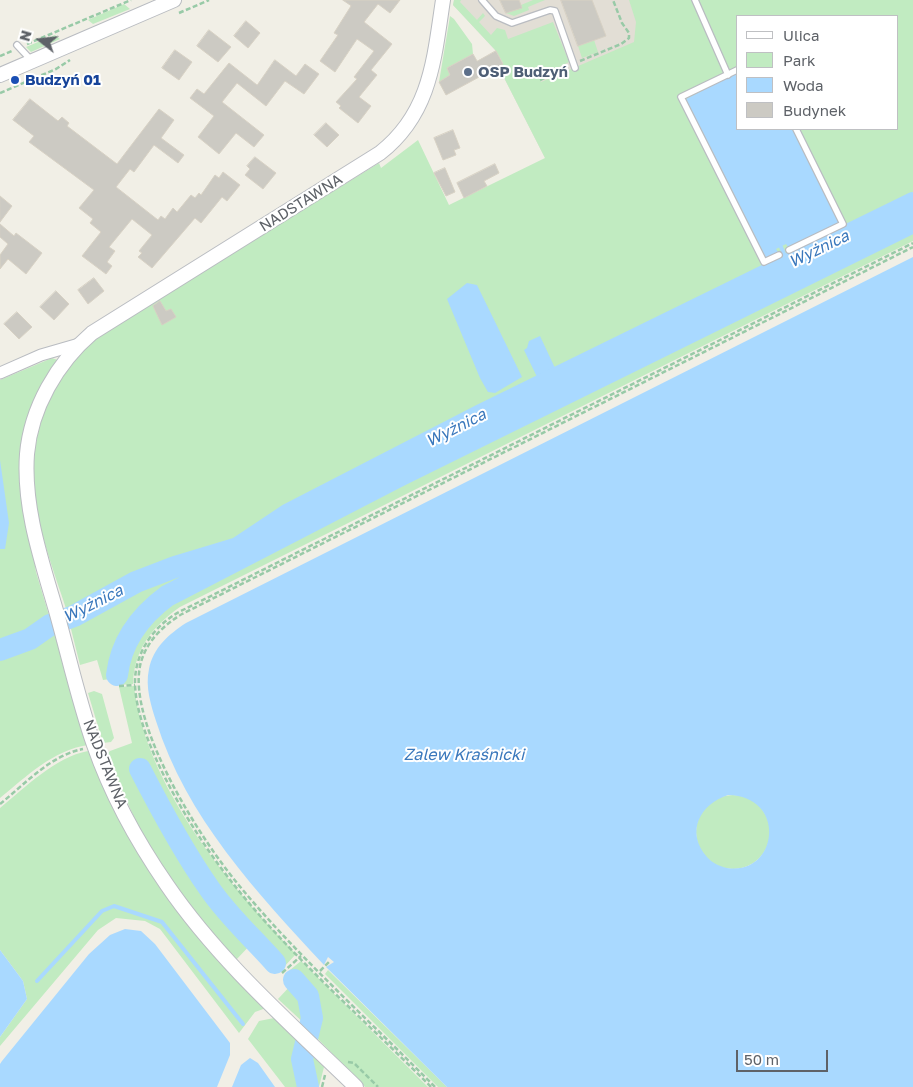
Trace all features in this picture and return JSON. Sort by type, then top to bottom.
[{"type":"street","points":[[0,75],[174,0]]},
{"type":"street","name":"NADSTAWNA","points":[[356,1087],[208,939],[173,893],[141,845],[98,749],[81,687],[60,627],[32,522],[27,483],[28,453],[32,427],[40,405],[56,374],[79,344],[92,333],[324,189],[393,143],[413,118],[428,85],[444,0]]},
{"type":"street","name":"NADSTAWNA","points":[[0,374],[41,355],[79,344]]},
{"type":"lane","points":[[482,0],[496,16],[512,23],[550,10],[554,11],[574,66]]},
{"type":"lane","points":[[695,0],[728,75]]},
{"type":"lane","points":[[18,46],[32,61]]},
{"type":"lane","points":[[736,71],[682,97],[764,262],[779,255]]},
{"type":"lane","points":[[789,250],[843,224],[796,130]]},
{"type":"path","points":[[0,56],[18,46],[131,0]]},
{"type":"path","points":[[176,14],[210,0]]},
{"type":"path","points":[[540,80],[628,40],[629,33],[622,24],[613,0]]},
{"type":"path","points":[[0,93],[56,69],[74,58]]},
{"type":"path","points":[[431,1087],[301,956],[230,881],[192,825],[158,762],[141,713],[137,685],[137,666],[141,653],[156,630],[171,616],[913,243]]},
{"type":"path","points":[[137,685],[140,665],[150,644],[163,627],[182,614],[913,247]]},
{"type":"path","points":[[119,686],[137,685]]},
{"type":"path","points":[[0,804],[46,766],[76,750],[98,749]]},
{"type":"path","points":[[301,956],[320,971],[435,1087]]},
{"type":"path","points":[[282,973],[301,956]]},
{"type":"path","points":[[320,971],[330,960]]},
{"type":"shaded area","points":[[454,0],[644,0],[655,25],[545,158],[498,66],[503,63],[496,51],[453,5]]},
{"type":"green space","points":[[454,0],[461,0],[460,2],[477,20],[483,13],[485,16],[479,22],[491,35],[497,28],[505,30],[508,39],[553,22],[569,62],[539,77],[541,82],[634,42],[636,22],[629,0],[913,0],[913,201],[475,412],[283,511],[237,543],[169,564],[132,578],[68,614],[42,531],[36,504],[34,477],[35,450],[41,422],[53,393],[67,369],[84,348],[98,336],[379,163],[381,168],[418,140],[449,205],[545,158],[498,66],[503,63],[496,51],[453,5]]},
{"type":"green space","points":[[533,0],[545,0],[528,7],[529,10],[514,16],[506,13],[521,8],[521,5]]},
{"type":"green space","points":[[124,4],[130,9],[93,24],[88,20]]},
{"type":"green space","points":[[450,16],[472,44],[473,54],[447,68],[450,75],[439,82]]},
{"type":"green space","points":[[55,35],[60,39],[31,52],[26,47]]},
{"type":"green space","points":[[594,40],[598,52],[582,58],[578,46]]},
{"type":"green space","points":[[913,229],[913,241],[180,607],[161,622],[141,649],[134,671],[133,684],[119,685],[117,678],[103,680],[97,660],[80,665],[69,621],[137,584],[239,550],[292,515],[513,402],[516,415],[166,593],[139,618],[126,638],[117,661],[115,673],[117,675],[130,638],[155,609],[169,599]]},
{"type":"green space","points":[[52,358],[58,360],[48,374],[34,403],[30,535],[36,572],[51,622],[31,637],[0,648],[0,380]]},
{"type":"green space","points":[[53,629],[88,745],[63,752],[52,758],[30,773],[0,798],[0,655],[32,644]]},
{"type":"green space","points":[[134,686],[141,723],[155,760],[172,796],[194,832],[218,865],[270,927],[296,954],[283,968],[241,925],[211,887],[160,804],[141,768],[139,770],[158,807],[208,890],[252,943],[236,960],[185,900],[158,861],[143,835],[107,754],[110,751],[132,743],[119,687]]},
{"type":"green space","points":[[94,691],[102,694],[114,738],[111,742],[103,743],[88,693]]},
{"type":"green space","points":[[88,751],[174,906],[227,969],[266,1008],[255,1012],[239,1033],[160,929],[145,921],[116,918],[98,930],[0,1046],[0,1037],[27,999],[23,981],[0,950],[0,808],[53,766],[64,759]]},
{"type":"green space","points":[[733,795],[747,798],[759,806],[767,818],[770,832],[767,846],[759,858],[747,866],[733,869],[719,866],[707,858],[699,846],[696,832],[699,818],[707,806],[719,798]]},
{"type":"green space","points":[[301,961],[428,1087],[365,1087],[312,1033],[315,1005],[304,985],[290,970]]},
{"type":"green space","points":[[328,970],[447,1087],[438,1087],[325,974]]},
{"type":"green space","points":[[292,984],[306,1003],[308,1014],[307,1026],[278,999]]},
{"type":"green space","points":[[274,1018],[324,1067],[319,1087],[285,1087],[248,1039],[259,1021]]},
{"type":"water","points":[[736,74],[736,130],[792,130],[839,223],[788,247],[786,244],[776,249],[778,252],[766,258],[686,99]]},
{"type":"water","name":"Zalew Kraśnicki","points":[[913,257],[913,1087],[447,1087],[326,967],[334,962],[328,957],[324,965],[274,910],[226,852],[185,789],[169,756],[152,709],[148,676],[151,661],[158,648],[168,637],[186,623]],"holes":[[[728,795],[747,799],[760,808],[767,821],[769,835],[766,849],[757,860],[744,867],[727,868],[713,863],[700,848],[697,838],[699,820],[703,812],[718,799]]]},
{"type":"water","points":[[467,283],[477,285],[522,377],[495,393],[488,392],[480,378],[447,299]]},
{"type":"water","points":[[540,336],[555,368],[537,377],[524,350],[527,348],[529,341]]},
{"type":"water","points":[[0,460],[9,523],[5,549],[0,549]]},
{"type":"water","points":[[125,929],[141,931],[155,944],[230,1043],[230,1055],[217,1087],[0,1087],[0,1064],[2,1061],[89,954],[110,935]]},
{"type":"water","points":[[0,950],[23,981],[27,999],[0,1037]]},
{"type":"water","points":[[250,1058],[258,1063],[275,1087],[232,1087],[241,1065]]},
{"type":"building","points":[[343,0],[400,0],[390,13],[378,4],[364,22],[392,44],[371,70],[377,75],[359,97],[371,106],[358,123],[339,108],[341,106],[336,102],[357,79],[354,77],[374,51],[357,39],[335,72],[320,61],[338,35],[334,33],[351,6]]},
{"type":"building","points":[[500,0],[519,0],[522,8],[506,13]]},
{"type":"building","points":[[561,0],[592,0],[606,36],[578,46]]},
{"type":"building","points":[[246,21],[260,33],[248,48],[234,36]]},
{"type":"building","points":[[209,30],[231,47],[218,62],[197,46]]},
{"type":"building","points":[[175,50],[192,62],[179,80],[162,68]]},
{"type":"building","name":"OSP Budzyń","points":[[496,51],[503,64],[446,95],[439,82],[450,75],[447,68],[473,54],[477,61]]},
{"type":"building","points":[[275,60],[296,76],[305,64],[319,74],[304,94],[285,81],[266,106],[237,83],[222,102],[264,135],[254,147],[236,133],[219,154],[198,137],[214,116],[190,98],[197,89],[204,94],[229,63],[257,85]]},
{"type":"building","points":[[30,99],[58,121],[62,117],[69,123],[67,126],[117,164],[159,109],[174,120],[161,138],[184,155],[178,163],[154,145],[134,172],[130,169],[116,187],[158,220],[161,216],[165,219],[173,208],[177,212],[191,195],[195,198],[199,193],[201,195],[215,175],[219,178],[223,172],[240,185],[227,201],[222,197],[201,223],[195,218],[152,268],[138,257],[142,253],[139,251],[152,235],[132,219],[109,247],[115,251],[107,262],[112,266],[106,274],[82,256],[101,232],[90,223],[93,219],[79,208],[94,190],[29,142],[34,136],[13,120]]},
{"type":"building","points":[[326,123],[339,135],[327,147],[314,135]]},
{"type":"building","points":[[453,130],[460,148],[454,150],[456,155],[443,160],[434,138]]},
{"type":"building","points":[[255,157],[276,173],[263,189],[245,175],[250,169],[247,166]]},
{"type":"building","points":[[495,164],[499,173],[484,181],[487,186],[464,198],[457,183]]},
{"type":"building","points":[[445,168],[455,192],[446,196],[434,173]]},
{"type":"building","points":[[0,196],[12,206],[0,222]]},
{"type":"building","points":[[0,224],[14,236],[16,233],[42,253],[26,274],[8,259],[0,269],[0,255],[8,244],[0,237]]},
{"type":"building","points":[[94,278],[104,291],[88,304],[78,290]]},
{"type":"building","points":[[56,291],[69,304],[54,320],[40,307]]},
{"type":"building","points":[[160,301],[166,311],[171,309],[176,317],[162,325],[153,306]]},
{"type":"building","points":[[17,312],[32,327],[19,339],[4,324]]},
{"type":"waterway","name":"Wyżnica","points":[[0,650],[30,639],[50,625],[74,616],[136,582],[175,567],[238,548],[289,514],[481,415],[913,203]]},
{"type":"waterway","name":"Wyżnica","points":[[117,675],[123,651],[133,630],[148,612],[167,596],[399,476],[913,222]]},
{"type":"waterway","points":[[781,247],[788,263]]},
{"type":"waterway","name":"Wyżnica","points":[[140,769],[190,860],[209,888],[232,917],[275,963]]},
{"type":"waterway","points":[[37,981],[102,911],[114,906],[162,922],[243,1024]]},
{"type":"waterway","name":"Wyżnica","points":[[294,980],[308,996],[312,1018],[302,1059],[308,1087]]},
{"type":"place","name":"OSP Budzyń","points":[[468,72]]},
{"type":"place","name":"Budzyń 01","points":[[15,80]]}]
